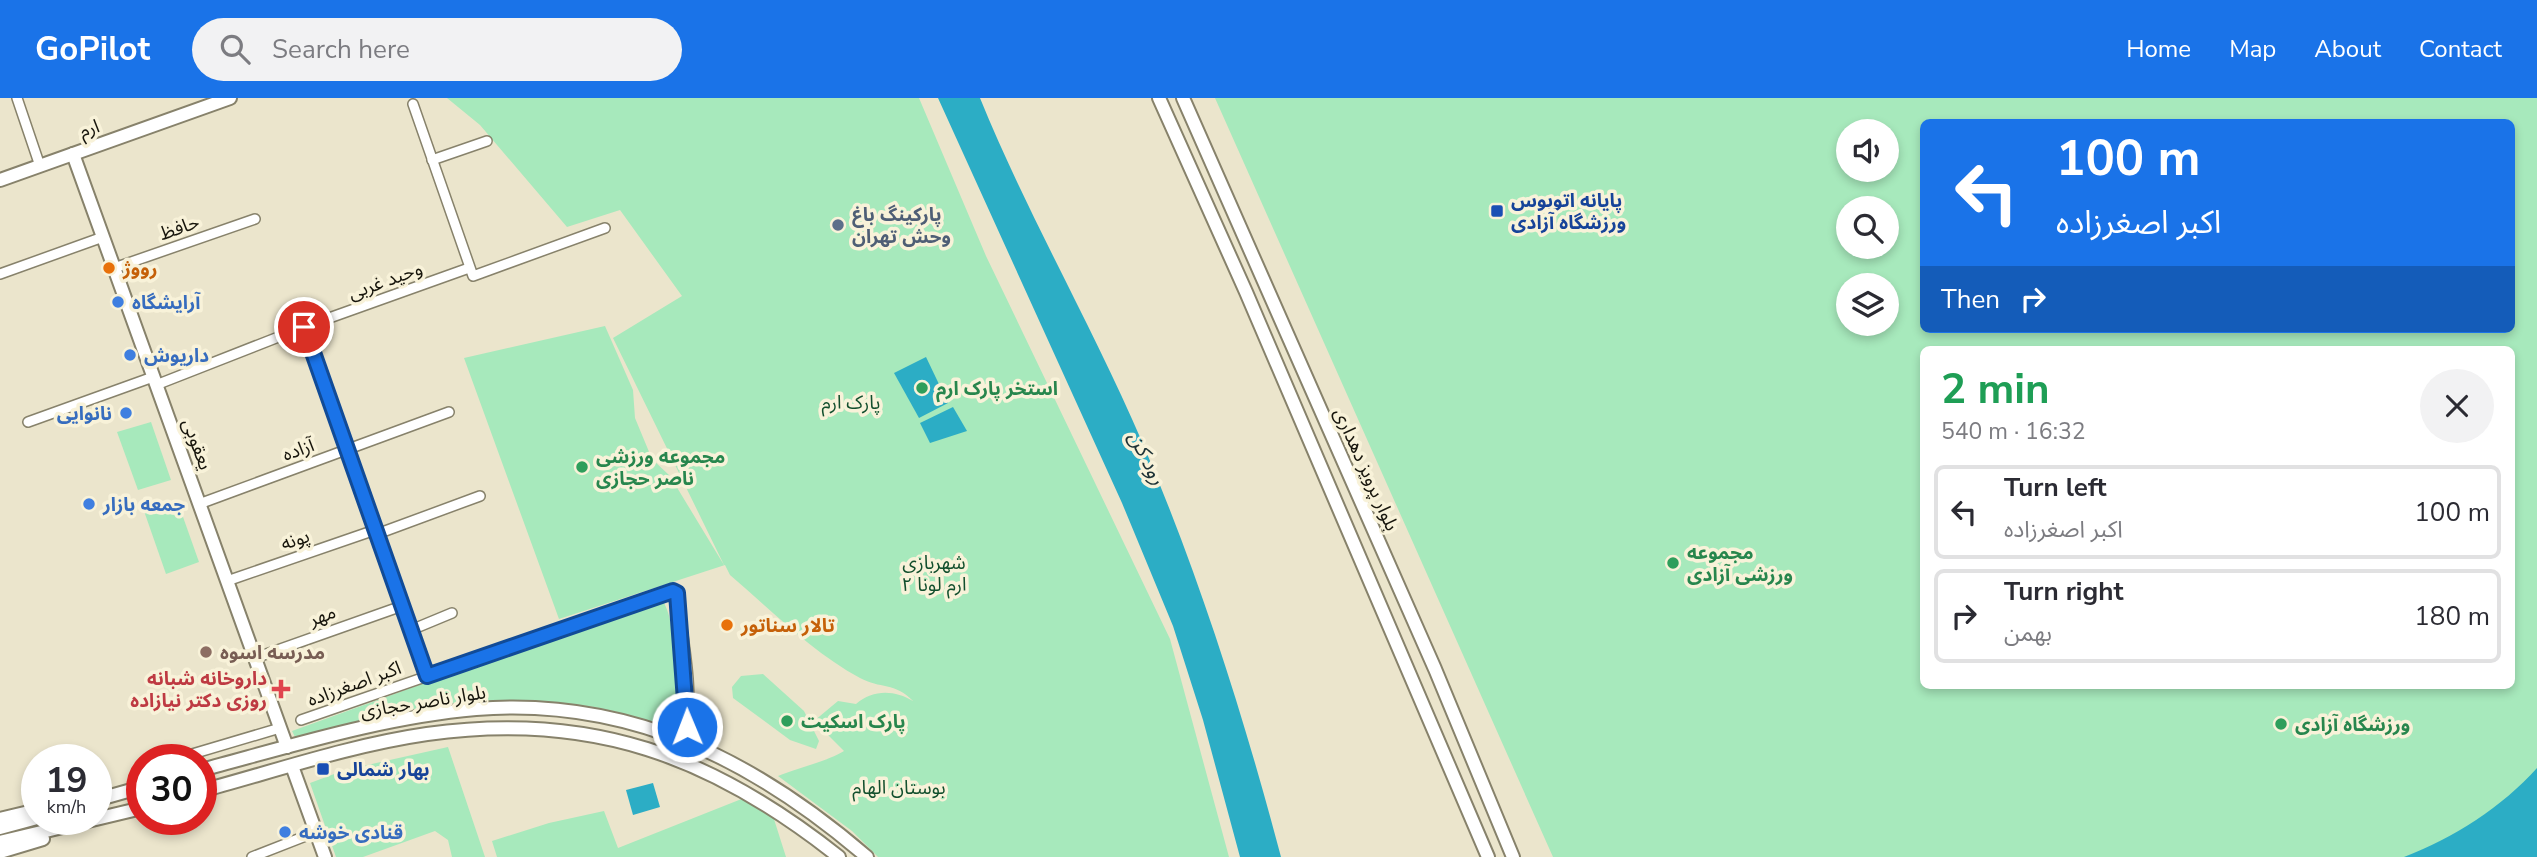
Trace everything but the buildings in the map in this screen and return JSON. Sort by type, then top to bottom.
[{"type":"main road","name":"ارم","points":[[0,180],[230,98]]},
{"type":"main road","points":[[1159,98],[1246,292],[1488,857]]},
{"type":"main road","name":"بلوار پرویز دهداری","points":[[1183,98],[1435,669],[1513,857]]},
{"type":"main road","name":"یعقوبی","points":[[73,154],[287,747]]},
{"type":"main road","name":"بلوار ناصر حجازی","points":[[217,767],[411,718],[495,708],[583,713],[684,739],[762,778],[819,816],[867,857]]},
{"type":"main road","name":"بلوار ناصر حجازی","points":[[217,787],[376,744],[471,729],[513,728],[575,733],[661,753],[702,769],[773,807],[839,857]]},
{"type":"main road","points":[[292,766],[325,857]]},
{"type":"main road","points":[[0,842],[126,812]]},
{"type":"main road","points":[[0,818],[21,813]]},
{"type":"main road","points":[[0,852],[123,813]]},
{"type":"main road","points":[[0,828],[21,822]]},
{"type":"street","points":[[17,98],[40,166]]},
{"type":"street","points":[[413,104],[471,272]]},
{"type":"street","points":[[432,160],[486,141]]},
{"type":"street","name":"حافظ","points":[[114,268],[256,219]]},
{"type":"street","name":"وحید غربی","points":[[28,422],[605,228]]},
{"type":"street","points":[[0,274],[103,237]]},
{"type":"street","points":[[304,327],[427,676]]},
{"type":"street","name":"آزاده","points":[[199,504],[449,412]]},
{"type":"street","name":"پونه","points":[[227,581],[480,496]]},
{"type":"street","name":"اکبر اصغرزاده","points":[[301,720],[675,591],[686,680],[688,714],[684,739]]},
{"type":"street","name":"مهر","points":[[255,658],[402,606]]},
{"type":"street","points":[[411,630],[452,613]]},
{"type":"street","points":[[217,747],[280,728]]},
{"type":"street","points":[[253,857],[316,832]]},
{"type":"green space","name":"پارک ارم","points":[[447,98],[919,98],[986,256],[1170,639],[1229,857],[878,857],[852,831],[778,776],[844,751],[814,721],[838,701],[856,704],[870,696],[892,693],[913,701],[906,695],[894,688],[860,678],[825,656],[730,575],[725,565],[559,619],[464,358],[605,326],[633,390],[635,418],[652,459],[670,476],[724,565],[613,338],[682,296],[620,210],[567,227],[480,125]]},
{"type":"green space","name":"مجموعه ورزشی آزادی","points":[[1215,98],[2537,98],[2537,857],[1553,857]]},
{"type":"green space","points":[[151,422],[171,480],[138,490],[117,432]]},
{"type":"green space","points":[[177,500],[199,562],[166,574],[144,511]]},
{"type":"green space","points":[[660,598],[666,607],[674,639],[678,729],[580,705],[507,702],[436,708],[295,737],[292,731]]},
{"type":"green space","name":"پارک اسکیت","points":[[763,674],[804,711],[819,741],[816,749],[790,740],[733,698],[732,687],[741,676]]},
{"type":"green space","points":[[448,747],[485,857],[452,857],[448,840],[435,831],[363,857],[336,857],[310,783],[345,770]]},
{"type":"green space","points":[[744,798],[773,816],[786,857],[497,857],[492,841],[549,823],[604,811],[618,848]]},
{"type":"water","name":"رود کن","points":[[938,98],[980,98],[1019,185],[1124,400],[1164,494],[1202,597],[1252,752],[1281,857],[1240,857],[1203,720],[1173,626],[1122,503]]},
{"type":"water","name":"استخر پارک ارم","points":[[926,357],[948,403],[919,418],[894,373]]},
{"type":"water","points":[[953,407],[967,431],[930,443],[920,423]]},
{"type":"water","points":[[2537,768],[2537,857],[2404,857],[2441,841],[2476,820],[2508,796]]},
{"type":"water","points":[[653,783],[660,807],[633,815],[626,790]]},
{"type":"place","name":"پایانه اتوبوس ورزشگاه آزادی","points":[[1497,211]]},
{"type":"place","name":"پارکینگ باغ وحش تهران","points":[[838,225]]},
{"type":"place","name":"رووژ","points":[[109,268]]},
{"type":"place","name":"آرایشگاه","points":[[118,302]]},
{"type":"place","name":"داریوش","points":[[130,355]]},
{"type":"place","name":"استخر پارک ارم","points":[[922,388]]},
{"type":"place","name":"نانوایی","points":[[126,413]]},
{"type":"place","name":"مجموعه ورزشی ناصر حجازی","points":[[582,467]]},
{"type":"place","name":"جمعه‌ بازار","points":[[89,504]]},
{"type":"place","name":"مجموعه ورزشی آزادی","points":[[1673,563]]},
{"type":"place","name":"تالار سناتور","points":[[727,625]]},
{"type":"place","name":"مدرسه اسوه","points":[[206,652]]},
{"type":"place","name":"داروخانه شبانه روزی دکتر نیازاده","points":[[281,689]]},
{"type":"place","name":"پارک اسکیت","points":[[787,721]]},
{"type":"place","name":"ورزشگاه آزادی","points":[[2281,724]]},
{"type":"place","name":"بهار شمالی","points":[[323,769]]},
{"type":"place","name":"قنادی خوشه","points":[[285,832]]},
{"type":"route","points":[[304,327],[427,676],[675,591],[686,680],[687,727]]},
{"type":"park label","name":"شهربازی ارم لونا ۲","points":[[934,573]]},
{"type":"park label","name":"بوستان الهام","points":[[899,787]]}]
